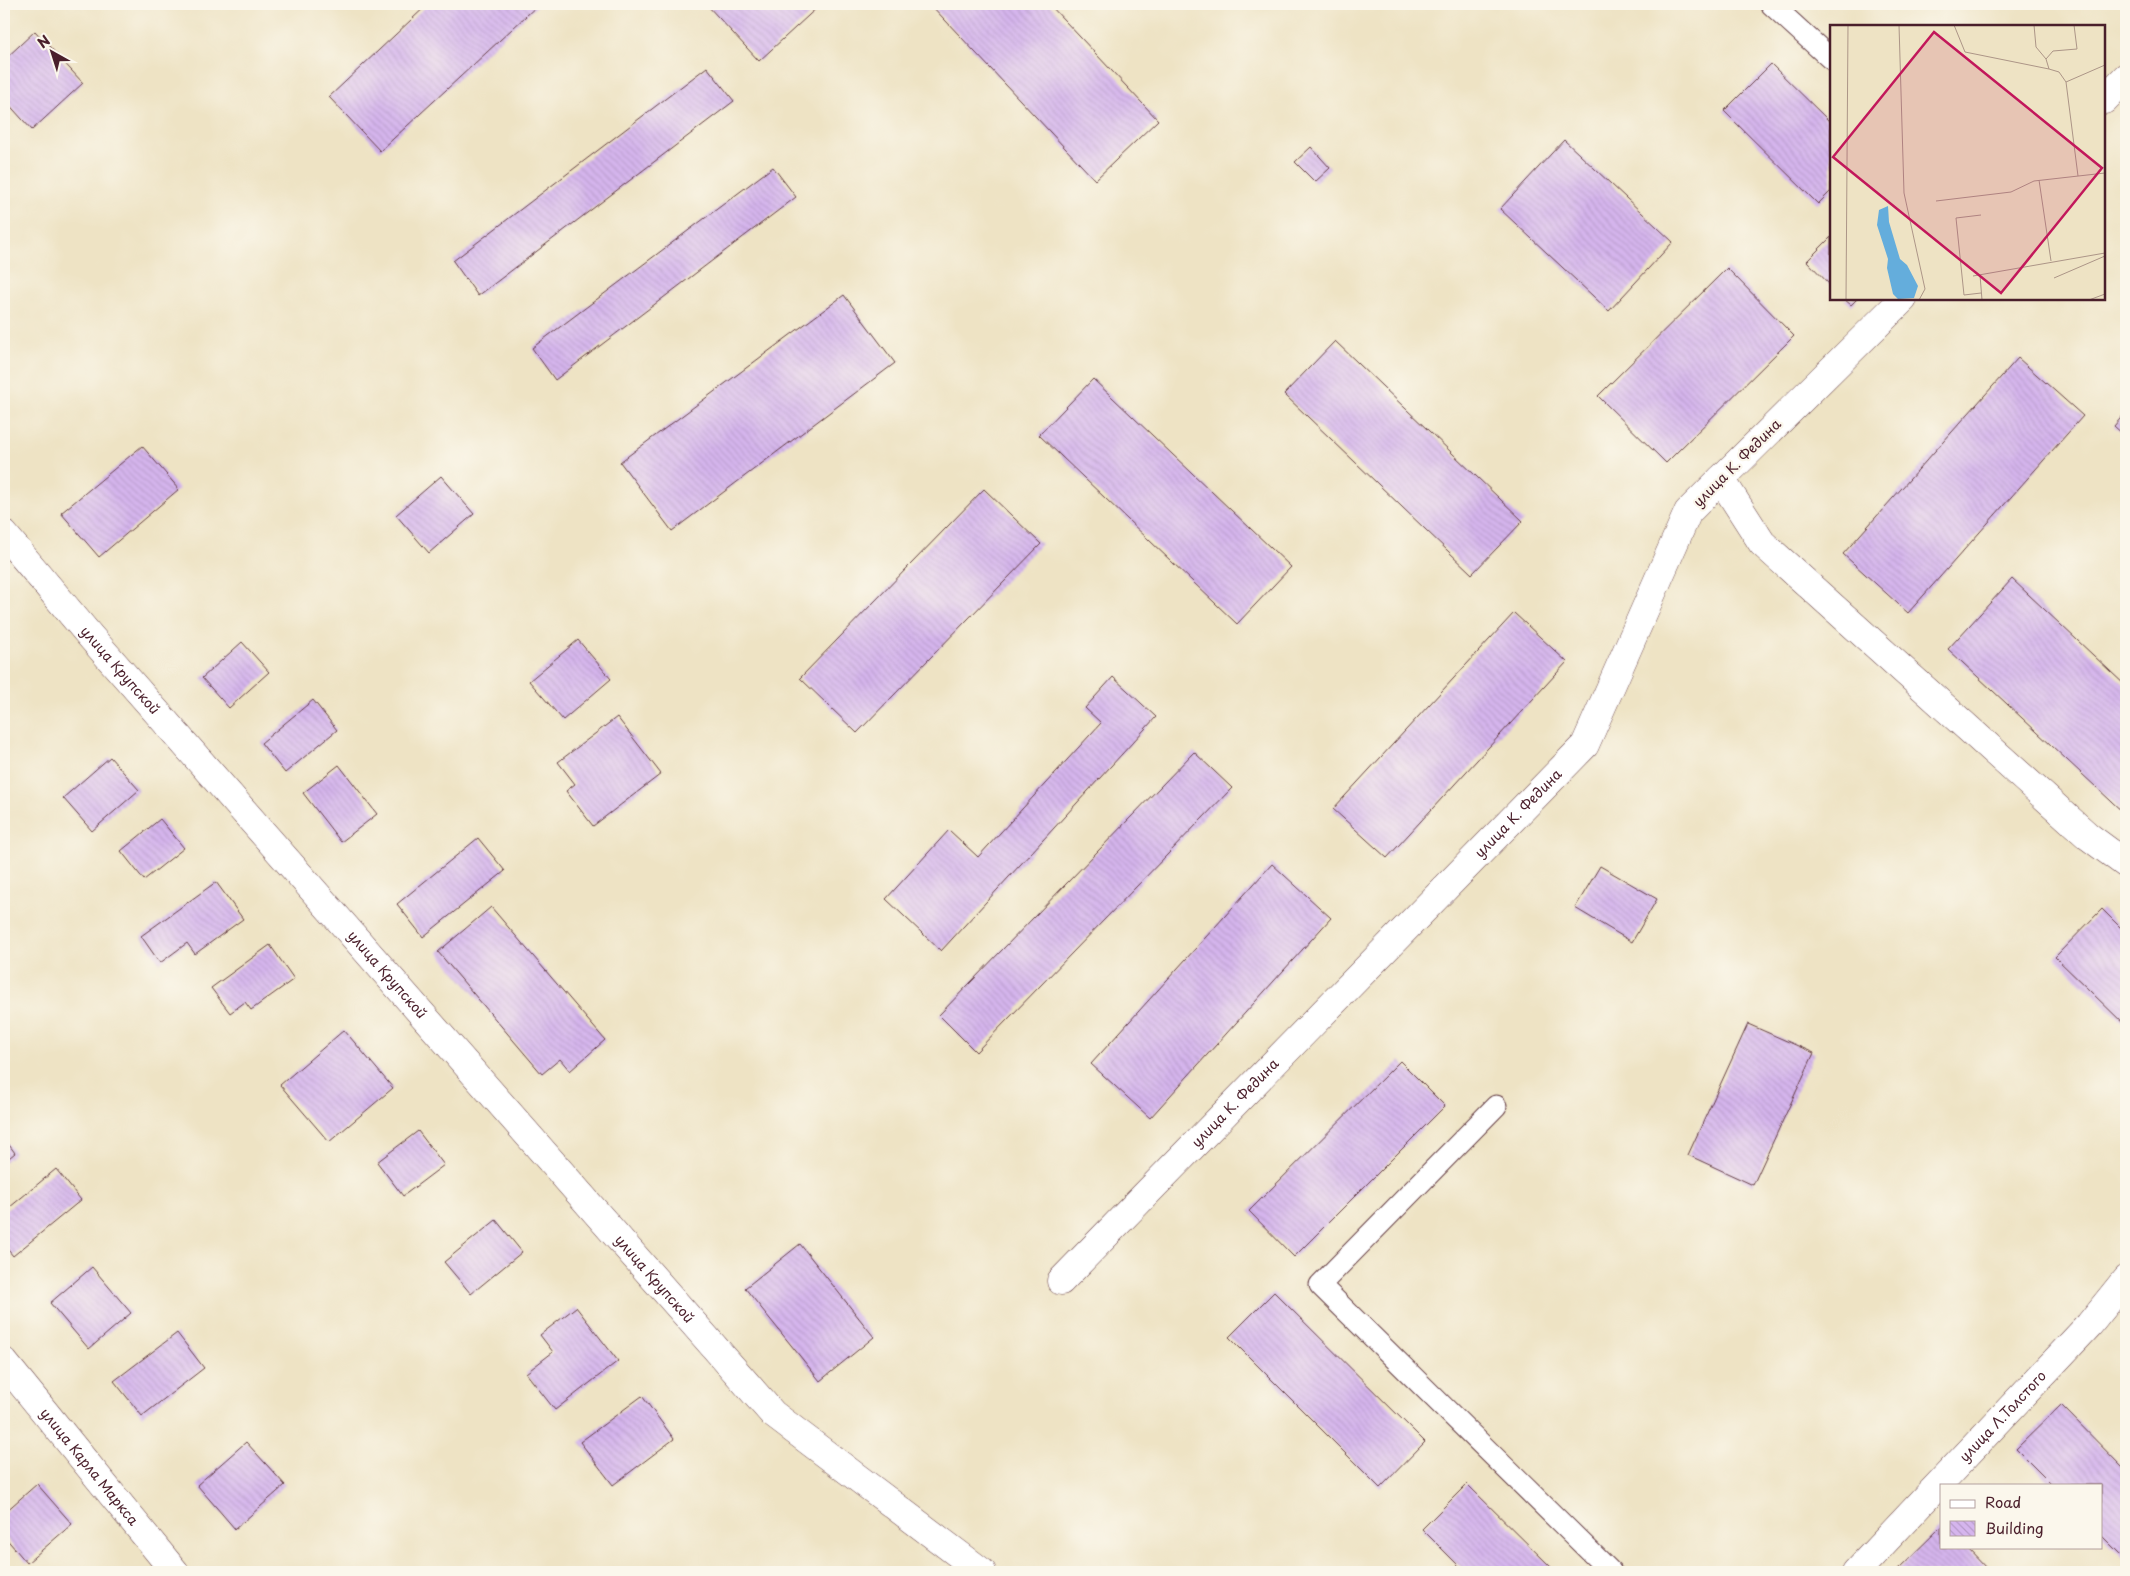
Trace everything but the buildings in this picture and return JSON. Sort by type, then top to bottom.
[{"type":"street","points":[[2105,99],[2126,77]]},
{"type":"street","name":"улица К. Федина","points":[[1061,1281],[1586,745],[1688,512],[1902,300]]},
{"type":"street","points":[[1722,479],[1762,543],[2088,836],[2126,864]]},
{"type":"street","name":"улица Крупской","points":[[4,534],[96,643],[773,1414],[982,1572]]},
{"type":"street","name":"улица Л.Толстого","points":[[1856,1572],[2089,1326],[2126,1279]]},
{"type":"street","name":"улица Карла Маркса","points":[[4,1362],[175,1572]]},
{"type":"lane","points":[[1771,4],[1830,58]]},
{"type":"lane","points":[[1496,1106],[1320,1285],[1611,1572]]}]
